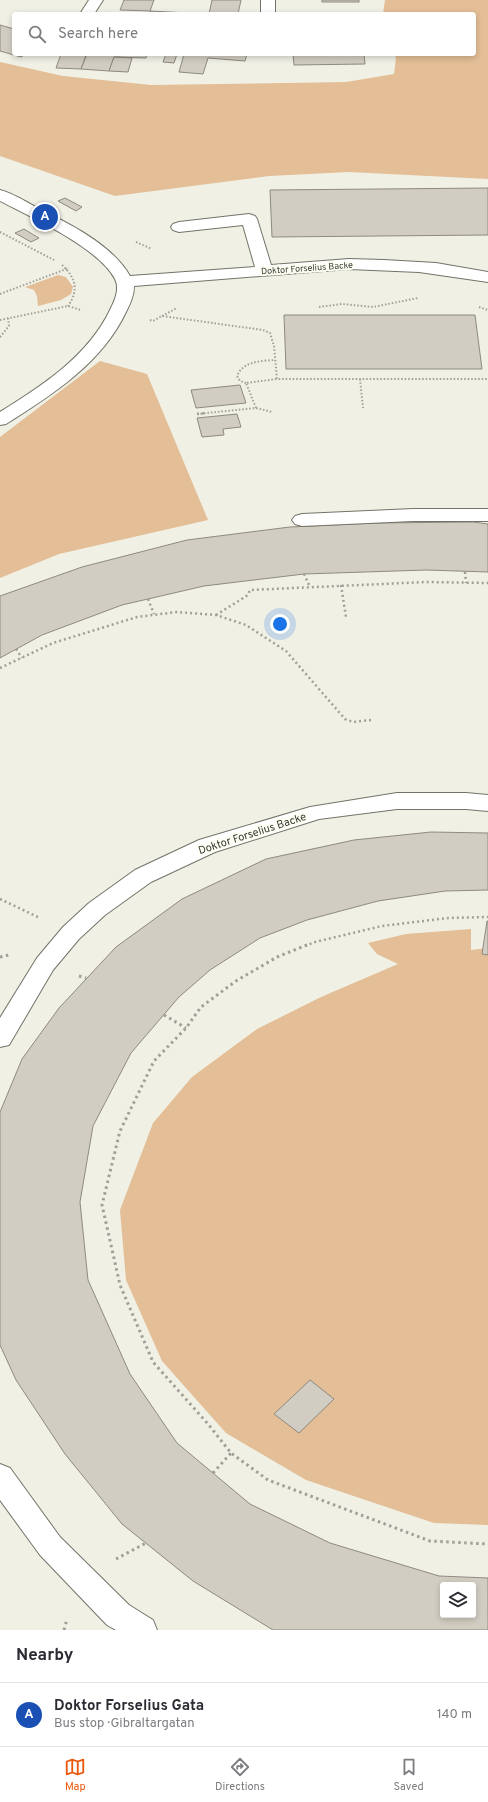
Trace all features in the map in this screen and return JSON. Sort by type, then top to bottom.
[{"type":"street","points":[[88,12],[96,0]]},
{"type":"street","points":[[268,0],[268,12]]},
{"type":"street","points":[[0,195],[45,217],[86,242],[109,260],[119,271],[124,282],[126,294],[120,308],[104,335],[66,374],[24,405],[0,420]]},
{"type":"street","points":[[179,227],[249,219],[259,248],[264,270]]},
{"type":"street","name":"Doktor Forselius Backe","points":[[124,282],[321,266],[383,264],[442,268],[488,277]]},
{"type":"street","points":[[302,520],[413,515],[488,515]]},
{"type":"street","name":"Doktor Forselius Backe","points":[[0,1038],[45,964],[71,933],[97,909],[143,876],[207,846],[326,811],[397,801],[466,801],[488,803]]},
{"type":"street","points":[[0,1477],[50,1546],[118,1614],[142,1630]]},
{"type":"path","points":[[0,232],[58,262],[67,269],[74,278],[76,288],[75,297],[68,306],[0,320]]},
{"type":"path","points":[[0,294],[67,269]]},
{"type":"path","points":[[319,307],[342,304],[373,307],[420,298]]},
{"type":"path","points":[[475,305],[488,310]]},
{"type":"path","points":[[153,321],[162,316],[263,330],[270,333],[277,379]]},
{"type":"path","points":[[0,337],[9,326],[8,318]]},
{"type":"path","points":[[275,360],[255,362],[242,368],[238,372],[237,376],[240,381],[246,383],[277,379],[488,379]]},
{"type":"path","points":[[360,379],[364,408]]},
{"type":"path","points":[[246,383],[256,408]]},
{"type":"path","points":[[197,414],[256,408],[272,412]]},
{"type":"path","points":[[465,572],[466,583]]},
{"type":"path","points":[[304,574],[310,587]]},
{"type":"path","points":[[216,615],[248,595],[250,590],[426,582],[488,583]]},
{"type":"path","points":[[341,585],[346,617]]},
{"type":"path","points":[[148,598],[154,614]]},
{"type":"path","points":[[0,668],[54,642],[137,617],[178,612],[216,615],[246,625],[286,652],[345,719],[353,722],[371,720]]},
{"type":"path","points":[[16,649],[22,658]]},
{"type":"path","points":[[0,899],[71,933]]},
{"type":"path","points":[[488,917],[448,918],[382,926],[315,942],[277,957],[236,981],[201,1007],[186,1028],[154,1061],[120,1130],[102,1205],[120,1285],[153,1362],[208,1424],[231,1453],[268,1480],[430,1541],[488,1544]]},
{"type":"path","points":[[164,1015],[186,1028]]},
{"type":"path","points":[[213,1473],[231,1453]]},
{"type":"shaded area","points":[[385,0],[488,0],[488,179],[349,172],[269,176],[115,196],[0,156],[0,62],[63,76],[151,85],[346,82],[394,74],[395,56],[476,56],[476,12],[383,12]]},
{"type":"shaded area","points":[[58,275],[66,277],[73,287],[71,294],[61,300],[38,306],[37,296],[34,290],[25,287]]},
{"type":"shaded area","points":[[100,361],[147,374],[208,520],[59,554],[0,578],[0,437]]},
{"type":"shaded area","points":[[471,929],[471,950],[488,948],[488,1525],[434,1523],[306,1480],[226,1433],[162,1361],[126,1280],[120,1210],[153,1123],[192,1077],[257,1029],[321,997],[398,964],[377,954],[368,943],[406,934]]},
{"type":"building","points":[[124,0],[154,0],[150,11],[120,10]]},
{"type":"building","points":[[212,0],[241,0],[238,12],[209,12]]},
{"type":"building","points":[[322,0],[359,0],[359,2],[322,2]]},
{"type":"building","points":[[0,25],[12,28],[12,54],[0,51]]},
{"type":"building","points":[[60,56],[86,56],[81,69],[56,68]]},
{"type":"building","points":[[86,56],[146,56],[146,58],[114,57],[109,71],[81,69]]},
{"type":"building","points":[[165,56],[176,56],[174,63],[163,62]]},
{"type":"building","points":[[183,56],[246,56],[245,61],[208,58],[203,74],[179,72]]},
{"type":"building","points":[[293,56],[364,56],[365,64],[294,65]]},
{"type":"building","points":[[114,57],[132,58],[128,72],[109,71]]},
{"type":"building","points":[[488,188],[488,235],[272,237],[270,190]]},
{"type":"building","points":[[65,198],[82,207],[76,211],[58,201]]},
{"type":"building","points":[[24,229],[39,238],[31,242],[15,233]]},
{"type":"building","points":[[284,315],[475,315],[482,369],[286,369]]},
{"type":"building","points":[[240,385],[246,403],[196,408],[191,390]]},
{"type":"building","points":[[237,414],[241,427],[223,429],[224,435],[202,437],[197,418]]},
{"type":"building","points":[[473,522],[488,524],[488,572],[426,570],[304,574],[204,586],[122,605],[42,635],[0,658],[0,596],[82,567],[187,540],[290,527],[375,523]]},
{"type":"building","points":[[431,832],[488,833],[488,890],[445,891],[378,901],[307,920],[260,938],[210,970],[179,997],[131,1053],[93,1126],[80,1202],[88,1280],[130,1374],[177,1443],[250,1504],[330,1543],[439,1576],[488,1578],[488,1630],[273,1630],[193,1581],[122,1524],[65,1454],[16,1380],[0,1345],[0,1112],[22,1059],[59,1008],[116,947],[182,899],[266,859],[354,840]]},
{"type":"building","points":[[488,921],[488,955],[482,954]]},
{"type":"building","points":[[310,1380],[334,1399],[299,1433],[274,1414]]},
{"type":"place","name":"Doktor Forselius Gata","points":[[45,217]]}]
